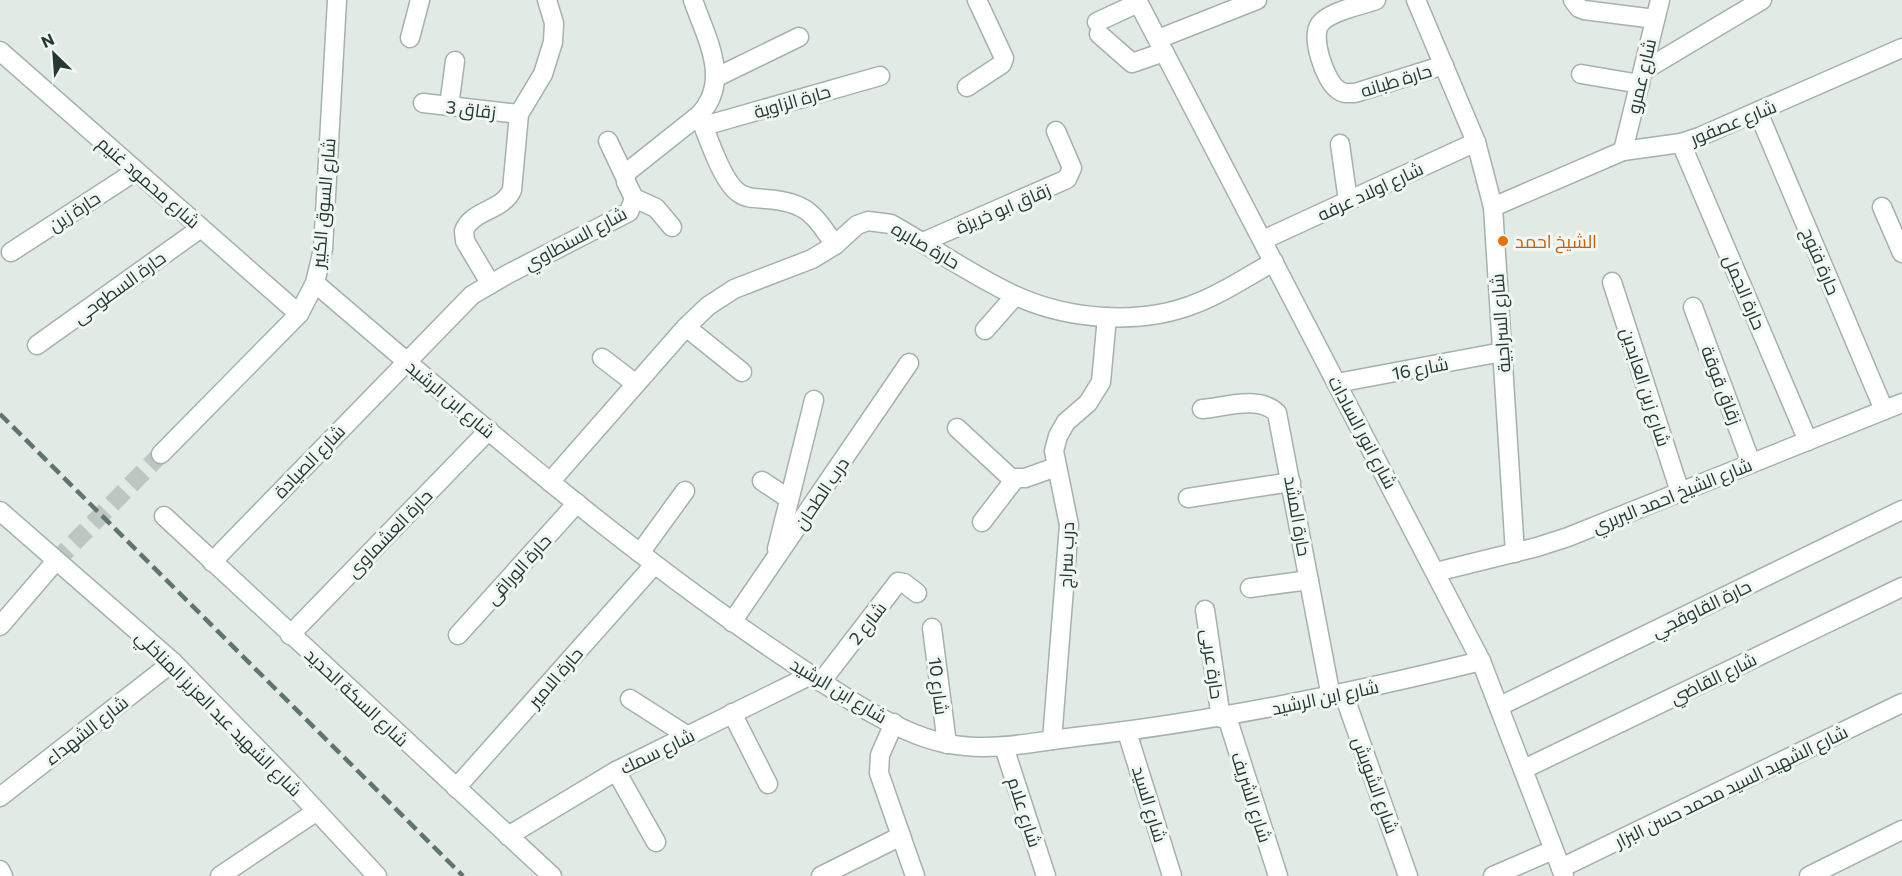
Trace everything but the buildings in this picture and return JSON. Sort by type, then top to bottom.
[{"type":"street","name":"شارع السوق الكبير","points":[[161,454],[298,314],[315,283],[323,249],[337,0]]},
{"type":"street","points":[[410,38],[420,0]]},
{"type":"street","points":[[490,283],[465,241],[464,231],[469,222],[506,201],[511,194],[519,114],[543,74],[553,42],[554,23],[547,0]]},
{"type":"street","points":[[693,0],[714,61],[717,77],[799,37]]},
{"type":"street","points":[[967,87],[1002,64],[1004,58],[977,0]]},
{"type":"street","points":[[1138,2],[1098,28],[1132,63],[1161,46],[1257,0]]},
{"type":"street","name":"حارة طبانه","points":[[1376,0],[1328,18],[1320,24],[1315,33],[1315,44],[1329,80],[1335,89],[1344,94],[1354,93],[1444,65]]},
{"type":"street","points":[[1573,0],[1579,8],[1584,10],[1655,19]]},
{"type":"street","name":"شارع عمرو","points":[[1623,151],[1659,0]]},
{"type":"street","points":[[1581,74],[1641,77],[1762,0]]},
{"type":"street","name":"شارع السراجية","points":[[1421,1],[1444,65],[1476,142],[1493,207],[1515,553]]},
{"type":"street","name":"شارع انور السادات","points":[[1138,2],[1481,661],[1562,872]]},
{"type":"street","name":"شارع عصفور","points":[[1493,207],[1623,151],[1682,143],[1902,48]]},
{"type":"street","name":"شارع محمود غنيم","points":[[0,51],[298,314]]},
{"type":"street","points":[[449,106],[455,61]]},
{"type":"street","name":"حارة الزاوية","points":[[702,121],[880,76]]},
{"type":"street","name":"شارع السنطاوي","points":[[406,361],[472,295],[490,283],[629,212],[634,198],[625,177],[629,169],[702,121],[712,98],[717,77]]},
{"type":"street","name":"زقاق 3","points":[[423,103],[519,114]]},
{"type":"street","name":"حارة فتوح","points":[[1758,112],[1884,410]]},
{"type":"street","points":[[702,121],[726,177],[738,193],[748,197],[786,200],[800,204],[812,213],[835,245]]},
{"type":"street","name":"زقاق ابو خريزة","points":[[923,242],[1067,179],[1072,168],[1056,131]]},
{"type":"street","points":[[608,141],[625,177]]},
{"type":"street","name":"شارع اولاد عرفه","points":[[1263,240],[1476,142]]},
{"type":"street","name":"حارة الجمل","points":[[1682,143],[1808,441]]},
{"type":"street","points":[[1340,144],[1348,201]]},
{"type":"street","name":"حارة زين","points":[[11,252],[136,171]]},
{"type":"street","points":[[634,198],[656,208],[672,227]]},
{"type":"street","points":[[1882,207],[1902,253]]},
{"type":"street","name":"حارة صابره","points":[[550,482],[686,327],[708,306],[734,289],[762,276],[788,270],[835,245],[857,225],[868,220],[891,224],[1015,296],[1060,311],[1107,317],[1138,316],[1198,303],[1274,261]]},
{"type":"street","name":"حارة السطوحى","points":[[37,345],[201,228]]},
{"type":"street","name":"شارع زين العابدين","points":[[1612,282],[1680,492]]},
{"type":"street","name":"شارع ابن الرشيد","points":[[315,283],[550,482],[647,559],[732,622],[816,678],[920,736],[947,744],[976,748],[1005,747],[1127,732],[1224,718],[1337,696],[1481,661]]},
{"type":"street","points":[[985,330],[1015,296]]},
{"type":"street","name":"زقاق قوقة","points":[[1693,307],[1751,463]]},
{"type":"street","name":"درب سراج","points":[[1052,740],[1069,546],[1066,504],[1054,451],[1058,436],[1066,422],[1088,403],[1101,382],[1107,317]]},
{"type":"street","points":[[686,327],[742,372]]},
{"type":"street","name":"شارع 16","points":[[1337,383],[1502,352]]},
{"type":"street","points":[[602,358],[636,384]]},
{"type":"street","name":"شارع الصيادة","points":[[212,562],[406,361]]},
{"type":"street","name":"درب الطحان","points":[[732,622],[909,363]]},
{"type":"street","points":[[773,562],[814,400]]},
{"type":"street","name":"حارة المشد","points":[[1202,410],[1255,403],[1271,408],[1281,422],[1309,580],[1337,696]]},
{"type":"street","name":"شارع الشيخ احمد البربري","points":[[1436,572],[1515,553],[1568,537],[1902,403]]},
{"type":"street","points":[[957,428],[1007,475],[1015,479]]},
{"type":"street","name":"حارة العشماوى","points":[[290,635],[489,430]]},
{"type":"street","points":[[982,522],[1015,479],[1056,467]]},
{"type":"street","points":[[762,481],[789,499]]},
{"type":"street","points":[[1188,498],[1291,482]]},
{"type":"street","name":"حارة الامير","points":[[456,788],[647,559],[685,491]]},
{"type":"street","name":"حارة الوراقى","points":[[458,635],[577,503]]},
{"type":"street","name":"حارة القاوقجي","points":[[1500,706],[1902,510]]},
{"type":"street","name":"شارع الشهيد عبد العزيز المناخلي","points":[[0,511],[55,562],[172,662],[377,876]]},
{"type":"street","name":"شارع السكة الحديد","points":[[164,516],[552,876]]},
{"type":"street","points":[[0,626],[55,562]]},
{"type":"street","points":[[1250,588],[1309,580]]},
{"type":"street","name":"شارع 2","points":[[816,678],[898,582],[904,583],[917,593]]},
{"type":"street","name":"شارع القاضي","points":[[1524,769],[1902,587]]},
{"type":"street","name":"حارة عربى","points":[[1205,610],[1224,718]]},
{"type":"street","name":"شارع 10","points":[[932,628],[947,744]]},
{"type":"street","name":"شارع الشهداء","points":[[0,797],[172,662]]},
{"type":"street","name":"شارع سمك","points":[[508,836],[616,771],[732,713],[816,678]]},
{"type":"street","name":"شارع الشويش","points":[[1337,696],[1408,876]]},
{"type":"street","points":[[630,699],[688,736]]},
{"type":"street","name":"شارع الشهيد السيد محمد حسن البزار","points":[[1562,872],[1902,703]]},
{"type":"street","points":[[732,713],[768,784]]},
{"type":"street","name":"شارع الشريف","points":[[1224,718],[1278,876]]},
{"type":"street","points":[[894,723],[879,764],[915,876]]},
{"type":"street","name":"شارع السيد","points":[[1127,732],[1172,876]]},
{"type":"street","name":"شارع علام","points":[[1005,747],[1046,876]]},
{"type":"street","points":[[616,771],[656,842]]},
{"type":"street","points":[[230,873],[317,811]]},
{"type":"street","points":[[1809,876],[1902,830]]},
{"type":"street","points":[[821,876],[901,836]]},
{"type":"street","points":[[1493,876],[1554,850]]},
{"type":"street","points":[[0,870],[3,876]]},
{"type":"tunnel","points":[[55,562],[161,454]]},
{"type":"railway","points":[[0,414],[463,876]]},
{"type":"place","name":"الشيخ احمد","points":[[1503,241]]}]
